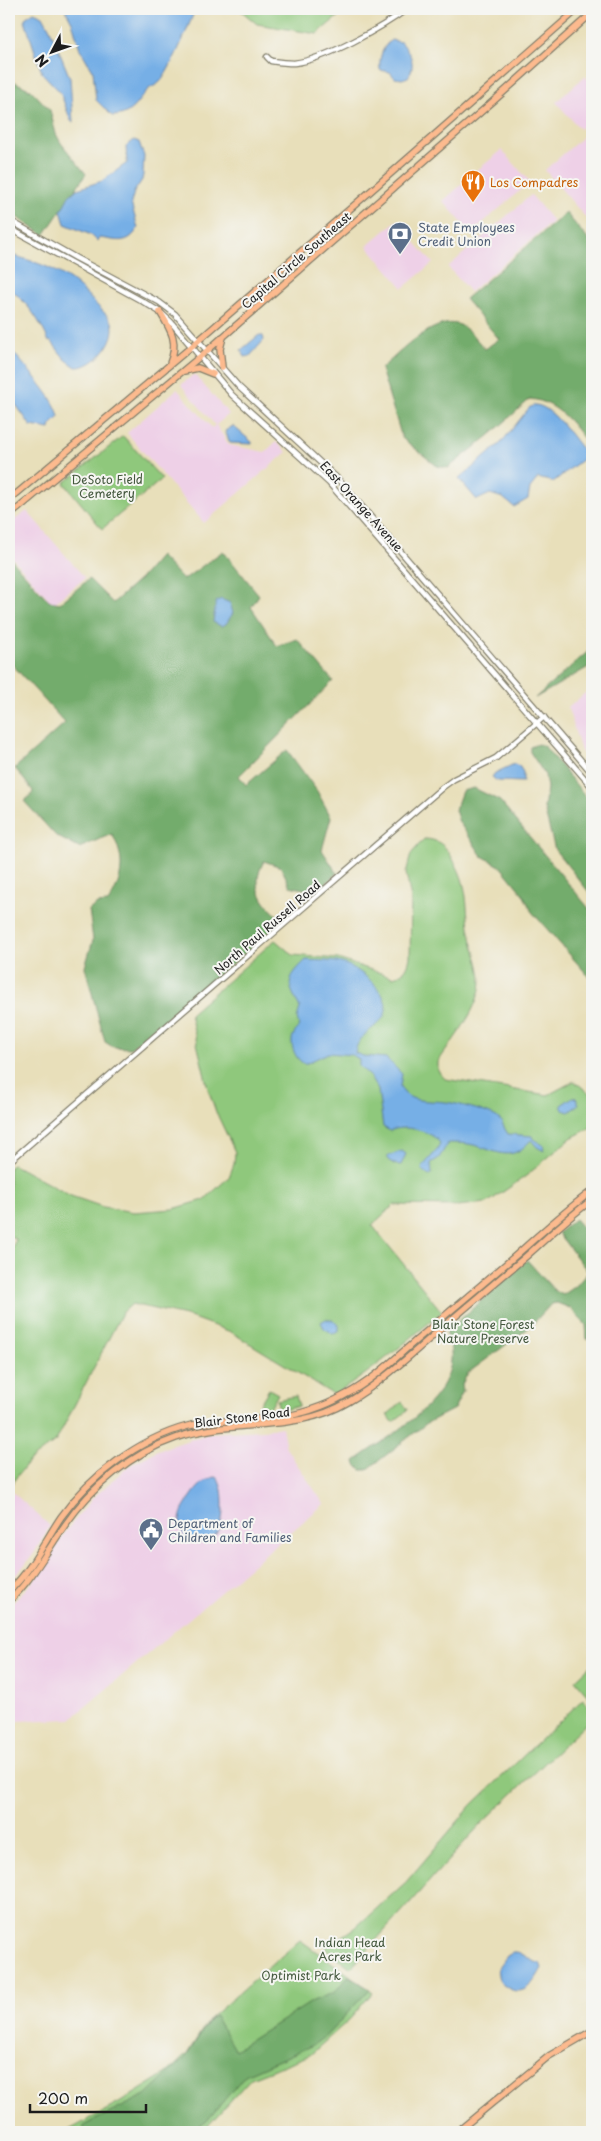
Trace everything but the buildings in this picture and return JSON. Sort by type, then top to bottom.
[{"type":"main road","name":"Capital Circle Southeast","points":[[9,500],[191,347],[366,196],[578,9]]},
{"type":"main road","name":"Capital Circle Southeast","points":[[9,516],[208,350],[591,15]]},
{"type":"main road","points":[[160,312],[172,331],[175,344],[174,355],[169,365]]},
{"type":"main road","points":[[222,367],[220,349],[224,336]]},
{"type":"main road","points":[[182,371],[198,368],[213,374]]},
{"type":"main road","name":"Blair Stone Road","points":[[9,1591],[30,1566],[62,1516],[80,1495],[130,1452],[150,1441],[190,1426],[222,1420],[273,1418],[318,1407],[346,1395],[366,1383],[592,1191]]},
{"type":"main road","name":"Blair Stone Road","points":[[9,1600],[36,1571],[64,1526],[85,1500],[135,1458],[158,1445],[191,1433],[227,1427],[274,1425],[297,1421],[346,1404],[400,1364],[592,1200]]},
{"type":"main road","points":[[273,1418],[274,1425]]},
{"type":"main road","points":[[190,1426],[191,1433]]},
{"type":"main road","points":[[130,1452],[135,1458]]},
{"type":"main road","points":[[80,1495],[85,1500]]},
{"type":"main road","points":[[30,1566],[36,1571]]},
{"type":"main road","points":[[457,2132],[543,2061],[572,2041],[592,2031]]},
{"type":"street","points":[[267,57],[271,61],[294,63],[312,59],[358,40],[396,18],[407,9]]},
{"type":"street","name":"East Orange Avenue","points":[[9,220],[159,302],[175,314],[240,387],[333,474],[592,773]]},
{"type":"street","name":"East Orange Avenue","points":[[9,228],[160,312],[213,374],[244,406],[330,483],[538,722],[592,787]]},
{"type":"street","points":[[426,595],[433,589]]},
{"type":"street","name":"North Paul Russell Road","points":[[9,1162],[443,787],[454,779],[496,758],[544,717]]},
{"type":"shaded area","points":[[585,76],[592,84],[592,118],[580,129],[556,102]]},
{"type":"shaded area","points":[[592,129],[592,225],[545,170]]},
{"type":"shaded area","points":[[502,150],[530,182],[471,233],[443,201],[469,178],[478,177],[475,172]]},
{"type":"shaded area","points":[[531,195],[553,221],[470,292],[448,267]]},
{"type":"shaded area","name":"State Employees Credit Union","points":[[396,221],[433,263],[403,288],[367,246]]},
{"type":"shaded area","points":[[194,374],[229,414],[216,425],[229,445],[265,452],[276,442],[287,452],[204,523],[127,433],[177,389],[212,428],[215,425],[181,385]]},
{"type":"shaded area","points":[[27,511],[85,578],[53,604],[9,554],[9,524]]},
{"type":"shaded area","points":[[592,687],[592,764],[581,751],[568,708]]},
{"type":"shaded area","points":[[282,1427],[286,1448],[324,1504],[71,1719],[18,1721],[9,1729],[9,1607],[35,1579],[66,1531],[93,1498],[127,1467],[158,1450],[211,1433]]},
{"type":"shaded area","points":[[9,1489],[50,1526],[33,1555],[9,1583]]},
{"type":"green space","points":[[239,9],[347,9],[317,34],[257,24]]},
{"type":"green space","points":[[9,79],[31,90],[50,110],[56,134],[61,143],[86,174],[44,235],[9,212]]},
{"type":"green space","points":[[566,213],[592,244],[592,449],[558,410],[541,401],[530,399],[490,435],[448,468],[437,466],[402,438],[381,369],[407,345],[440,325],[450,323],[460,325],[485,349],[499,339],[465,299]]},
{"type":"green space","name":"DeSoto Field Cemetery","points":[[123,436],[162,479],[102,529],[64,483]]},
{"type":"green space","points":[[223,551],[259,595],[251,607],[277,646],[297,639],[333,681],[239,776],[246,785],[287,750],[317,791],[331,817],[322,850],[337,873],[316,892],[290,886],[281,867],[264,861],[258,880],[258,888],[270,909],[284,921],[131,1048],[113,1047],[105,1042],[85,967],[93,940],[89,910],[97,904],[108,903],[120,878],[121,861],[112,834],[79,848],[56,836],[24,801],[33,791],[15,768],[65,723],[9,661],[9,557],[49,601],[60,603],[89,579],[113,603],[140,579],[160,556],[183,580]]},
{"type":"green space","points":[[592,648],[592,665],[535,698]]},
{"type":"green space","points":[[538,744],[545,747],[592,804],[592,896],[555,850],[544,808],[547,788],[545,775],[530,752],[530,747]]},
{"type":"green space","points":[[474,788],[500,801],[592,912],[592,980],[532,912],[523,894],[500,866],[482,856],[459,822],[455,810],[462,791]]},
{"type":"green space","points":[[424,839],[437,841],[446,849],[462,878],[471,937],[481,979],[481,986],[472,1011],[438,1062],[438,1071],[445,1079],[548,1095],[574,1081],[592,1095],[592,1127],[571,1138],[526,1176],[487,1203],[457,1206],[394,1205],[372,1225],[442,1312],[376,1366],[334,1395],[231,1332],[190,1317],[132,1304],[122,1313],[56,1441],[28,1462],[9,1487],[9,1253],[16,1240],[9,1235],[9,1167],[12,1164],[71,1196],[103,1207],[134,1212],[173,1209],[204,1200],[229,1177],[234,1164],[235,1152],[216,1112],[208,1089],[190,1014],[275,940],[293,955],[338,959],[393,977],[403,972],[407,967],[410,957],[411,899],[406,873],[411,854]]},
{"type":"green space","name":"Blair Stone Forest Nature Preserve","points":[[575,1219],[592,1239],[592,1343],[587,1339],[586,1325],[570,1308],[557,1303],[551,1304],[530,1327],[468,1373],[462,1384],[463,1391],[454,1409],[427,1423],[367,1470],[361,1470],[355,1461],[408,1423],[425,1408],[439,1391],[448,1373],[451,1354],[446,1332],[527,1260],[554,1290],[563,1295],[576,1286],[588,1272],[558,1233]]},
{"type":"green space","points":[[269,1389],[278,1394],[268,1412],[258,1407]]},
{"type":"green space","points":[[296,1396],[299,1406],[279,1411],[277,1400]]},
{"type":"green space","points":[[402,1402],[408,1410],[393,1422],[387,1415]]},
{"type":"green space","points":[[592,1664],[592,1700],[575,1680]]},
{"type":"green space","name":"Indian Head Acres Park","points":[[583,1699],[592,1710],[592,1718],[480,1825],[351,1968],[325,1948],[355,1928],[406,1882],[472,1805]]},
{"type":"green space","name":"Indian Head Acres Park","points":[[300,1940],[373,1992],[350,2019],[310,2055],[251,2078],[204,2130],[195,2132],[68,2132],[167,2073],[187,2054],[209,2019]]},
{"type":"green space","name":"Indian Head Acres Park","points":[[348,1976],[370,1989],[327,2035],[313,2045],[245,2075],[206,2122],[196,2128],[136,2132],[86,2132],[83,2126],[146,2095],[186,2057],[210,2019],[215,2016],[235,2050],[313,2001],[335,1992]]},
{"type":"water","points":[[65,9],[195,9],[185,35],[164,77],[150,88],[128,112],[112,116],[96,100],[93,71],[80,49],[72,22]]},
{"type":"water","points":[[34,12],[43,16],[70,78],[73,122],[60,92],[42,73],[25,21],[25,18]]},
{"type":"water","points":[[391,40],[401,42],[410,54],[412,67],[408,77],[402,79],[395,78],[390,72],[380,70],[381,54]]},
{"type":"water","points":[[134,140],[139,142],[144,156],[142,180],[134,192],[131,203],[138,228],[134,234],[121,241],[99,238],[97,241],[91,235],[65,224],[61,211],[69,196],[77,189],[102,181],[127,163],[126,147]]},
{"type":"water","points":[[15,256],[49,268],[68,278],[108,316],[112,322],[112,337],[97,358],[83,366],[76,367],[65,359],[51,341],[49,342],[33,313],[9,288],[9,257]]},
{"type":"water","points":[[259,335],[263,336],[264,340],[250,356],[245,357],[241,350]]},
{"type":"water","points":[[9,347],[38,381],[57,409],[59,417],[51,425],[50,429],[31,426],[9,395]]},
{"type":"water","points":[[534,405],[541,406],[561,422],[583,450],[585,454],[583,459],[553,482],[538,478],[530,488],[528,499],[514,507],[503,498],[490,494],[477,500],[459,479],[501,443],[529,408]]},
{"type":"water","points":[[233,426],[252,444],[230,443],[225,431]]},
{"type":"water","points":[[221,599],[230,603],[233,613],[226,624],[221,626],[213,622],[216,602]]},
{"type":"water","points":[[514,764],[519,766],[523,772],[523,782],[497,781],[492,777],[495,773]]},
{"type":"water","points":[[306,960],[331,961],[352,967],[368,978],[381,993],[386,1010],[383,1018],[359,1041],[355,1053],[363,1056],[386,1058],[402,1074],[400,1086],[403,1092],[419,1100],[457,1104],[488,1113],[500,1120],[508,1134],[532,1136],[533,1139],[543,1145],[544,1151],[531,1140],[518,1151],[506,1154],[470,1144],[448,1143],[439,1158],[431,1163],[432,1174],[429,1176],[422,1170],[423,1166],[437,1150],[440,1143],[436,1138],[424,1132],[409,1128],[390,1131],[383,1127],[378,1090],[370,1076],[359,1066],[359,1059],[352,1055],[328,1053],[305,1064],[296,1056],[292,1047],[292,1038],[299,1027],[297,1018],[300,1008],[290,983],[294,973]]},
{"type":"water","points":[[573,1097],[576,1098],[579,1104],[569,1112],[563,1110],[561,1105]]},
{"type":"water","points":[[402,1151],[406,1154],[401,1165],[394,1164],[388,1160],[388,1156]]},
{"type":"water","points":[[326,1319],[332,1320],[339,1325],[339,1332],[333,1334],[324,1328],[321,1322]]},
{"type":"water","points":[[214,1477],[218,1478],[222,1493],[223,1508],[220,1526],[213,1537],[204,1542],[194,1542],[186,1537],[181,1529],[181,1517],[195,1491],[205,1481]]},
{"type":"water","points":[[512,1953],[524,1955],[540,1963],[542,1968],[530,1986],[519,1991],[507,1988],[500,1982],[498,1968],[507,1956]]},
{"type":"place","name":"Los Compadres","points":[[473,203]]},
{"type":"place","name":"State Employees Credit Union","points":[[400,255]]},
{"type":"place","name":"Department of Children and Families","points":[[151,1551]]},
{"type":"park label","name":"Optimist Park","points":[[301,1975]]}]
